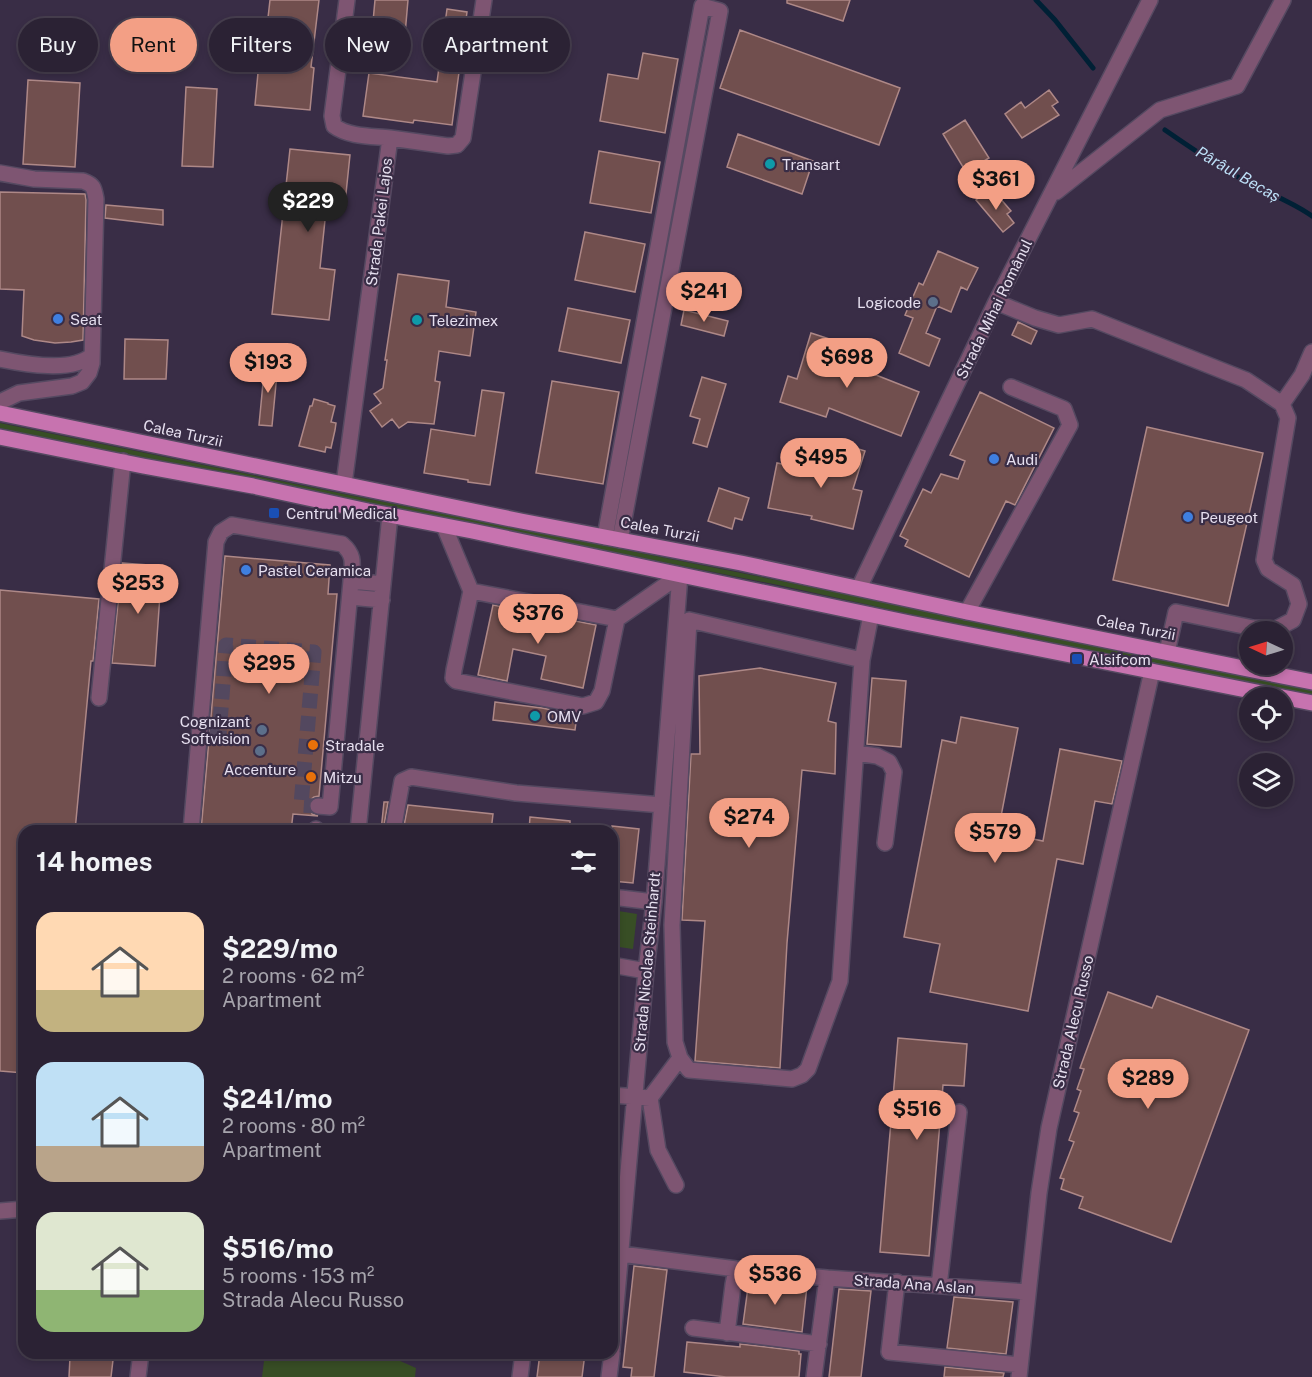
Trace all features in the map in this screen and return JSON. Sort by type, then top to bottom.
[{"type":"main road","name":"Calea Turzii","points":[[0,413],[1312,682]]},
{"type":"main road","points":[[0,436],[1312,703]]},
{"type":"street","points":[[347,0],[332,116],[334,126],[348,133],[390,138]]},
{"type":"street","name":"Strada Pakei Lajos","points":[[344,484],[390,138],[448,146],[457,145],[463,138],[484,0]]},
{"type":"street","name":"Strada Mihai Românul","points":[[859,588],[996,302],[1150,0]]},
{"type":"street","points":[[1051,195],[1160,110],[1237,86],[1283,0]]},
{"type":"street","points":[[702,6],[720,11],[612,538],[702,6]]},
{"type":"street","points":[[0,173],[34,179],[83,181],[94,189],[96,199],[92,363],[89,373],[82,382],[72,386],[19,393],[0,402]]},
{"type":"street","points":[[996,302],[1059,326],[1092,319],[1246,380],[1282,404],[1288,418],[1264,560],[1268,569],[1293,585],[1299,604],[1293,620],[1276,629],[1253,627],[1176,612],[1167,652]]},
{"type":"street","points":[[1282,404],[1302,375],[1312,351]]},
{"type":"street","points":[[0,359],[22,364],[69,365],[88,360],[92,355]]},
{"type":"street","points":[[967,612],[1070,425],[1064,409],[1011,387]]},
{"type":"street","points":[[99,699],[123,461]]},
{"type":"street","points":[[359,825],[390,515]]},
{"type":"street","points":[[192,825],[204,733],[216,542],[220,532],[232,525],[342,544],[352,556],[330,807],[318,806]]},
{"type":"street","points":[[444,525],[471,591],[453,678],[456,681],[502,691],[583,706],[596,702],[602,691],[617,619],[680,575]]},
{"type":"street","name":"Strada Nicolae Steinhardt","points":[[618,1231],[643,1098],[646,971],[654,902],[680,575]]},
{"type":"street","points":[[351,581],[383,584]]},
{"type":"street","points":[[471,591],[617,619]]},
{"type":"street","points":[[350,597],[382,600]]},
{"type":"street","points":[[862,660],[689,620],[672,925],[675,1042],[680,1058],[689,1070],[792,1079],[802,1076],[808,1069],[840,981],[862,660],[871,615]]},
{"type":"street","name":"Strada Alecu Russo","points":[[1019,1371],[1039,1193],[1049,1128],[1152,671]]},
{"type":"street","points":[[855,753],[877,756],[889,762],[894,772],[885,843]]},
{"type":"street","points":[[394,825],[402,781],[411,777],[516,793],[662,805]]},
{"type":"street","points":[[618,898],[654,902]]},
{"type":"street","points":[[618,966],[646,971]]},
{"type":"street","points":[[643,1098],[680,1058]]},
{"type":"street","points":[[618,1096],[643,1098]]},
{"type":"street","points":[[643,1098],[658,1150],[676,1185]]},
{"type":"street","points":[[939,1286],[959,1112]]},
{"type":"street","points":[[0,1211],[18,1210]]},
{"type":"street","name":"Strada Nicolae Steinhardt","points":[[618,1240],[621,1254],[618,1286]]},
{"type":"street","name":"Strada Ana Aslan","points":[[621,1254],[826,1278],[1028,1292]]},
{"type":"street","points":[[727,1333],[736,1269]]},
{"type":"street","points":[[814,1377],[826,1278]]},
{"type":"street","points":[[897,1282],[889,1352],[1019,1371]]},
{"type":"street","points":[[693,1328],[819,1344]]},
{"type":"street","points":[[138,1377],[140,1359]]},
{"type":"street","points":[[520,1377],[522,1359]]},
{"type":"street","name":"Strada Nicolae Steinhardt","points":[[609,1377],[611,1359]]},
{"type":"green space","points":[[0,423],[882,601],[985,624],[1188,664],[1312,691],[1312,695],[1293,691],[1293,687],[1272,687],[0,428]]},
{"type":"green space","points":[[618,911],[637,914],[633,949],[618,947]]},
{"type":"green space","points":[[264,1359],[396,1359],[416,1368],[415,1377],[262,1377]]},
{"type":"building","points":[[270,0],[319,0],[313,50],[313,18],[268,18]]},
{"type":"building","points":[[375,0],[408,0],[406,18],[373,18]]},
{"type":"building","points":[[787,0],[850,0],[843,21],[787,3]]},
{"type":"building","points":[[447,9],[467,12],[466,18],[446,18]]},
{"type":"building","points":[[740,30],[900,88],[879,145],[720,88]]},
{"type":"building","points":[[643,53],[678,59],[665,133],[600,121],[608,74],[638,79]]},
{"type":"building","points":[[314,68],[310,110],[255,105],[258,72],[313,72]]},
{"type":"building","points":[[438,72],[459,72],[452,125],[414,120],[413,123],[363,116],[369,73],[437,82]]},
{"type":"building","points":[[28,80],[80,83],[75,167],[23,164]]},
{"type":"building","points":[[186,87],[217,89],[213,167],[182,166]]},
{"type":"building","points":[[1049,90],[1058,102],[1052,106],[1059,115],[1022,138],[1005,114],[1021,102],[1025,108]]},
{"type":"building","points":[[965,120],[989,158],[966,172],[943,134]]},
{"type":"building","name":"Transart","points":[[738,134],[813,161],[802,194],[727,167]]},
{"type":"building","points":[[290,149],[350,155],[345,203],[327,201],[320,268],[335,270],[329,320],[272,314]]},
{"type":"building","points":[[599,151],[660,162],[651,213],[590,203]]},
{"type":"building","points":[[987,191],[995,200],[999,197],[1011,211],[1007,214],[1014,223],[1003,232],[976,200]]},
{"type":"building","points":[[0,192],[85,194],[83,340],[55,343],[22,336],[24,290],[0,289]]},
{"type":"building","points":[[106,205],[163,210],[163,225],[105,218]]},
{"type":"building","points":[[585,232],[645,244],[635,292],[575,280]]},
{"type":"building","points":[[938,251],[978,268],[967,290],[961,287],[951,312],[937,306],[926,333],[940,339],[929,366],[899,353],[913,318],[905,315],[919,283],[923,285]]},
{"type":"building","points":[[398,274],[449,281],[446,307],[476,312],[470,356],[439,351],[435,381],[440,382],[434,424],[408,422],[399,428],[392,419],[382,427],[370,411],[381,403],[374,394],[383,388]]},
{"type":"building","points":[[568,308],[630,320],[621,363],[559,351]]},
{"type":"building","points":[[684,310],[728,321],[724,336],[681,325]]},
{"type":"building","points":[[1018,322],[1037,331],[1031,344],[1012,335]]},
{"type":"building","points":[[811,333],[848,345],[843,362],[919,392],[901,436],[829,408],[826,417],[780,402],[788,376],[797,379]]},
{"type":"building","points":[[125,339],[168,340],[166,379],[124,379]]},
{"type":"building","points":[[265,362],[278,363],[272,426],[259,425]]},
{"type":"building","points":[[702,377],[726,384],[707,447],[693,443],[700,419],[690,416]]},
{"type":"building","points":[[552,381],[619,392],[603,484],[536,473]]},
{"type":"building","points":[[482,390],[504,393],[490,485],[424,473],[431,429],[475,436]]},
{"type":"building","name":"Audi","points":[[980,392],[1054,428],[1015,505],[1006,501],[969,577],[905,546],[908,540],[900,536],[923,489],[931,493],[941,474],[958,479],[965,461],[950,455]]},
{"type":"building","points":[[314,399],[335,406],[331,422],[336,423],[335,430],[331,448],[326,447],[325,452],[299,446]]},
{"type":"building","name":"Peugeot","points":[[1147,427],[1263,453],[1228,606],[1113,580]]},
{"type":"building","points":[[836,442],[865,451],[853,489],[862,491],[853,529],[811,519],[812,516],[768,508],[777,463],[827,473]]},
{"type":"building","points":[[719,488],[749,498],[742,520],[735,518],[732,529],[708,521]]},
{"type":"building","points":[[225,556],[330,565],[328,594],[337,594],[319,796],[310,800],[308,806],[312,814],[318,816],[293,814],[292,825],[202,825]]},
{"type":"building","points":[[122,563],[162,566],[155,666],[112,663]]},
{"type":"building","points":[[0,590],[99,599],[76,825],[18,825],[18,1072],[0,1071]]},
{"type":"building","name":"OMV","points":[[493,605],[596,625],[583,688],[541,679],[546,656],[513,649],[507,681],[478,675]]},
{"type":"building","points":[[760,668],[836,683],[828,721],[836,723],[835,774],[802,770],[787,943],[780,1068],[695,1061],[705,921],[682,920],[691,754],[700,754],[699,676]]},
{"type":"building","points":[[872,678],[906,681],[901,747],[867,744]]},
{"type":"building","name":"OMV","points":[[495,702],[577,715],[575,730],[493,720]]},
{"type":"building","points":[[961,717],[1018,728],[998,832],[1043,841],[1060,749],[1122,761],[1112,804],[1095,801],[1083,864],[1057,859],[1028,1011],[930,992],[940,944],[904,937],[942,740],[956,743]]},
{"type":"building","points":[[384,802],[388,802],[384,825],[382,825]]},
{"type":"building","points":[[408,805],[493,814],[492,825],[404,825]]},
{"type":"building","points":[[530,817],[570,821],[570,825],[529,825]]},
{"type":"building","points":[[618,827],[639,829],[633,883],[618,882]]},
{"type":"building","points":[[1108,992],[1152,1008],[1157,996],[1249,1030],[1171,1242],[1079,1208],[1083,1197],[1061,1189],[1064,1179],[1060,1178],[1074,1142],[1069,1140],[1079,1113],[1074,1111],[1081,1091],[1077,1089],[1084,1069],[1080,1068]]},
{"type":"building","points":[[898,1038],[967,1044],[964,1086],[943,1085],[929,1256],[880,1252]]},
{"type":"building","points":[[634,1266],[667,1270],[654,1377],[631,1377],[632,1368],[623,1367]]},
{"type":"building","points":[[749,1280],[807,1286],[802,1332],[743,1324]]},
{"type":"building","points":[[839,1289],[871,1291],[861,1377],[829,1377]]},
{"type":"building","points":[[954,1297],[1013,1302],[1006,1354],[947,1348]]},
{"type":"building","points":[[687,1342],[740,1347],[740,1344],[799,1351],[801,1354],[799,1377],[726,1377],[684,1372]]},
{"type":"building","points":[[70,1359],[113,1360],[111,1377],[69,1377]]},
{"type":"building","points":[[539,1359],[584,1359],[582,1377],[537,1377]]},
{"type":"building","points":[[945,1367],[1004,1373],[1003,1377],[944,1377]]},
{"type":"waterway","name":"Pârâul Becaș","points":[[1036,0],[1093,68]]},
{"type":"waterway","name":"Pârâul Becaș","points":[[1165,130],[1204,157],[1312,216]]},
{"type":"tunnel","points":[[209,734],[219,735],[226,645],[314,652],[301,805],[318,806]]},
{"type":"place","name":"Transart","points":[[770,164]]},
{"type":"place","name":"Logicode","points":[[933,302]]},
{"type":"place","name":"Seat","points":[[58,319]]},
{"type":"place","name":"Telezimex","points":[[417,320]]},
{"type":"place","name":"Audi","points":[[994,459]]},
{"type":"place","name":"Centrul Medical","points":[[274,513]]},
{"type":"place","name":"Peugeot","points":[[1188,517]]},
{"type":"place","name":"Pastel Ceramica","points":[[246,570]]},
{"type":"place","name":"Alsifcom","points":[[1077,659]]},
{"type":"place","name":"OMV","points":[[535,716]]},
{"type":"place","name":"Cognizant Softvision","points":[[262,730]]},
{"type":"place","name":"Stradale","points":[[313,745]]},
{"type":"place","name":"Accenture","points":[[260,751]]},
{"type":"place","name":"Mitzu","points":[[311,777]]}]
